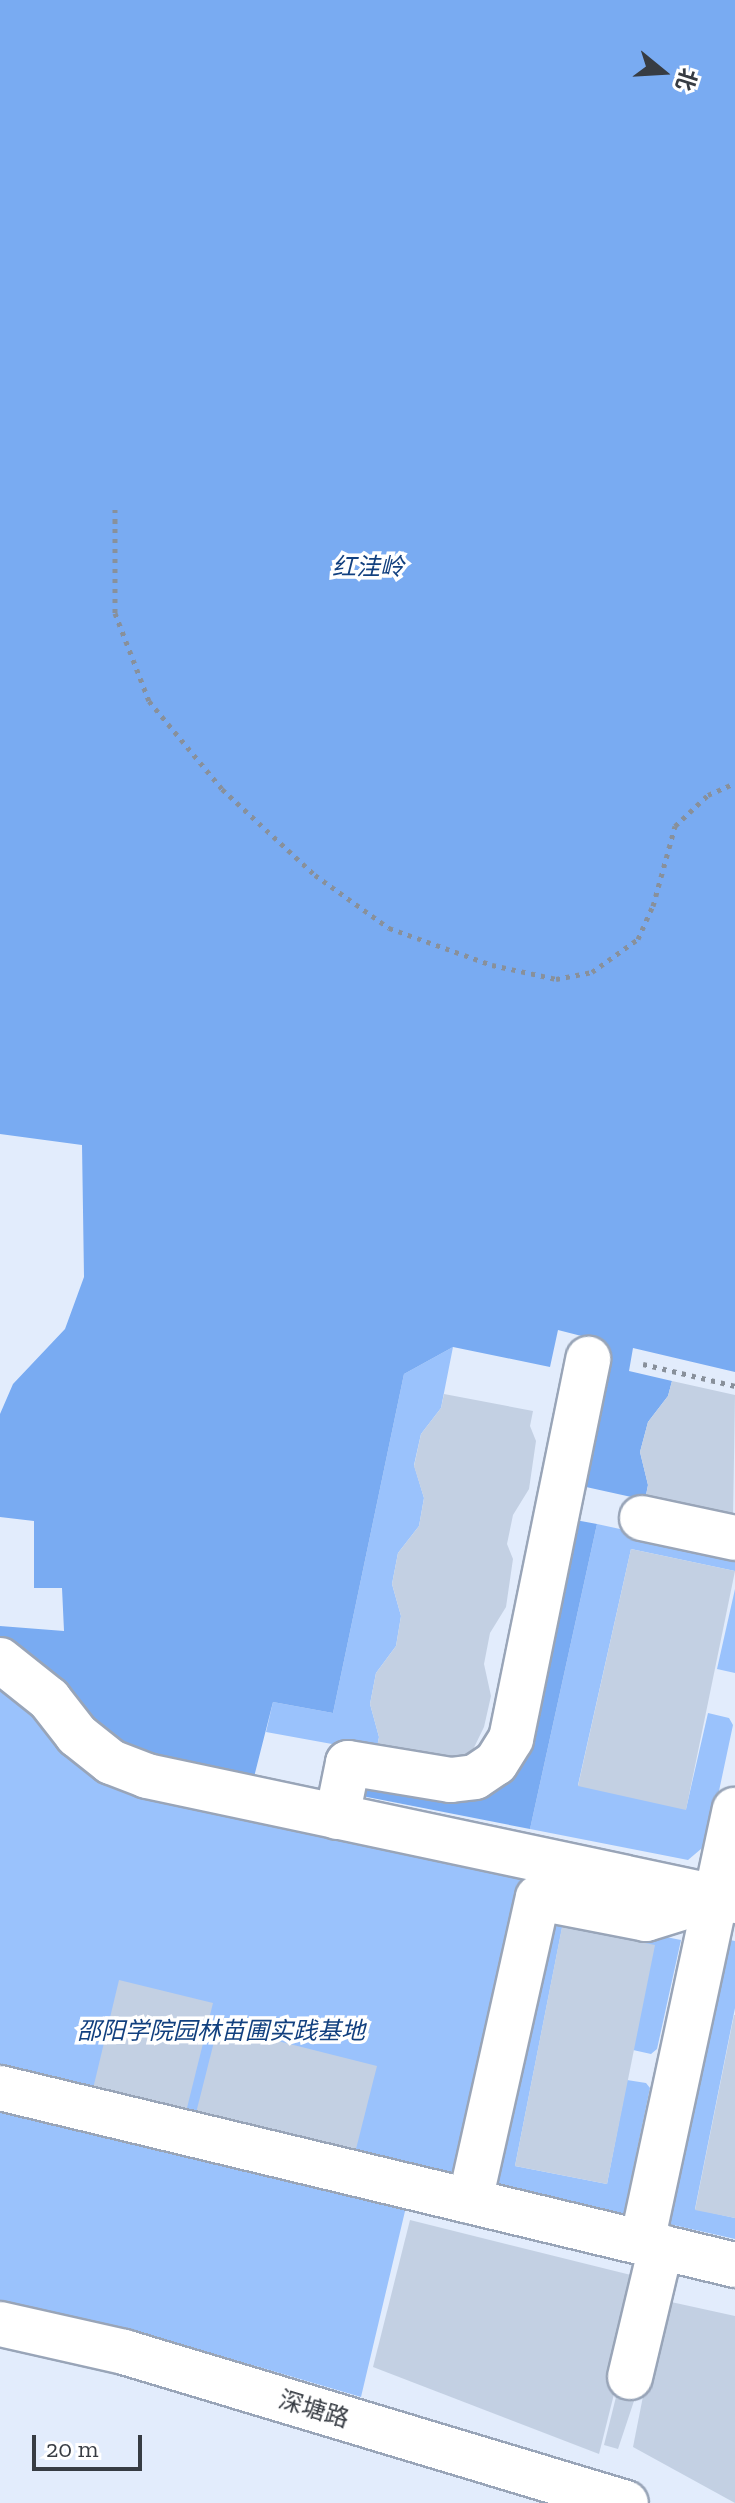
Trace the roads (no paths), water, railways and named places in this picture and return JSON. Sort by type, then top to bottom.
[{"type":"street","points":[[337,1817],[348,1763],[451,1780],[475,1777],[496,1763],[511,1739],[588,1359]]},
{"type":"street","points":[[642,1518],[735,1538]]},
{"type":"street","points":[[0,1660],[49,1699],[77,1735],[111,1762],[147,1776],[726,1899]]},
{"type":"street","points":[[630,2377],[651,2244],[726,1899],[735,1810]]},
{"type":"street","points":[[470,2201],[538,1898],[646,1919],[726,1899]]},
{"type":"street","points":[[0,2088],[735,2265]]},
{"type":"street","name":"深塘路","points":[[0,2324],[124,2352],[626,2503]]},
{"type":"park label","name":"红洼岭","points":[[368,567]]},
{"type":"park label","name":"邵阳学院园林苗圃实践基地","points":[[221,2031]]}]
